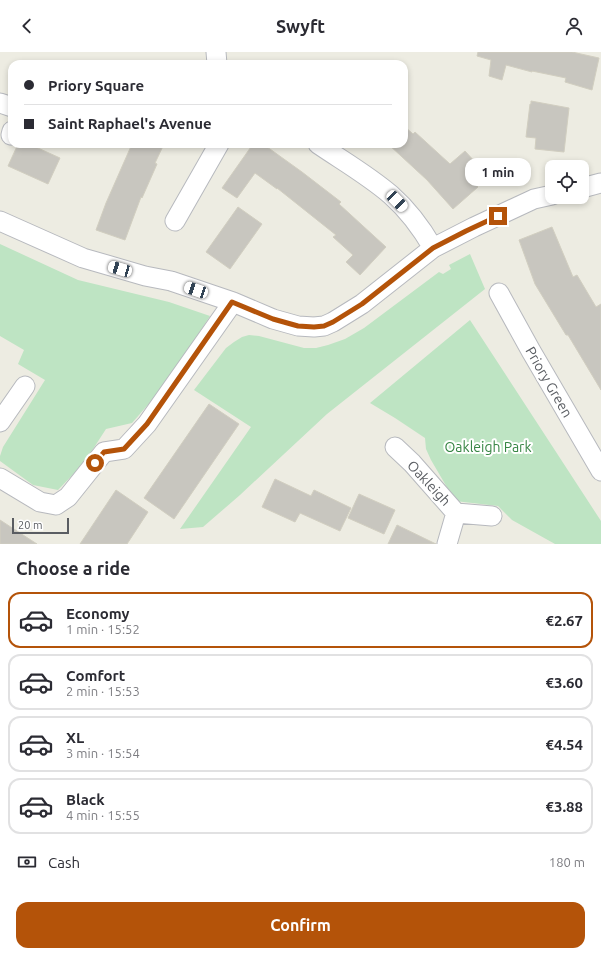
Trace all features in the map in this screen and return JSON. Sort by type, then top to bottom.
[{"type":"street","points":[[175,221],[217,148]]},
{"type":"street","points":[[324,148],[375,182],[392,196],[408,212],[433,248]]},
{"type":"street","points":[[589,186],[601,183]]},
{"type":"street","points":[[0,221],[83,258],[145,276],[171,281],[232,302],[273,319],[298,326],[314,327],[324,326],[333,322],[362,304],[433,248],[469,229],[534,199],[545,197]]},
{"type":"street","name":"Priory Green","points":[[499,293],[601,471]]},
{"type":"street","points":[[0,478],[40,502],[56,505],[68,497],[104,452],[124,449],[147,424],[232,302]]},
{"type":"street","points":[[0,422],[25,386]]},
{"type":"street","name":"Oakleigh","points":[[395,448],[412,463],[456,513],[447,544]]},
{"type":"street","points":[[456,513],[492,516]]},
{"type":"green space","points":[[0,244],[78,280],[169,302],[210,316],[167,383],[132,423],[106,429],[84,463],[58,490],[33,485],[0,461],[3,447],[45,380],[18,364],[24,350],[0,336]]},
{"type":"green space","points":[[470,254],[485,289],[327,414],[240,495],[203,527],[180,529],[251,427],[194,390],[226,348],[242,337],[249,335],[259,336],[304,348],[316,348],[345,339],[364,328],[439,272],[443,274],[451,269],[449,265]]},
{"type":"green space","name":"Oakleigh Park","points":[[470,320],[601,521],[601,544],[555,544],[512,520],[498,506],[455,501],[431,460],[426,449],[425,438],[370,403]]},
{"type":"building","points":[[478,52],[572,52],[599,58],[592,90],[565,82],[566,78],[532,72],[506,65],[502,80],[489,76],[491,60],[477,56]]},
{"type":"building","points":[[531,101],[569,108],[564,152],[535,149],[536,138],[526,137]]},
{"type":"building","points":[[408,130],[413,134],[415,132],[450,164],[465,151],[487,175],[476,185],[478,187],[453,209],[427,180],[392,148],[408,148]]},
{"type":"building","points":[[16,148],[38,148],[60,158],[48,184],[8,166]]},
{"type":"building","points":[[130,148],[162,148],[155,163],[157,164],[142,198],[141,197],[125,240],[96,230]]},
{"type":"building","points":[[250,148],[269,148],[341,202],[339,204],[386,247],[360,275],[346,262],[353,255],[333,237],[336,235],[277,188],[255,173],[237,198],[222,188]]},
{"type":"building","points":[[238,207],[262,224],[230,269],[206,252]]},
{"type":"building","points":[[552,227],[573,277],[577,275],[596,307],[601,304],[601,390],[535,284],[519,240]]},
{"type":"building","points":[[209,404],[239,424],[174,519],[144,498]]},
{"type":"building","points":[[275,479],[311,496],[314,490],[351,508],[340,531],[300,513],[295,522],[262,507]]},
{"type":"building","points":[[116,490],[148,512],[127,544],[80,544]]},
{"type":"building","points":[[359,494],[395,510],[384,534],[348,518]]},
{"type":"building","points":[[0,520],[37,544],[0,544]]},
{"type":"building","points":[[397,525],[436,544],[388,544]]},
{"type":"route","points":[[95,463],[104,452],[124,449],[147,424],[232,302],[273,319],[298,326],[324,326],[362,304],[433,248],[498,216]]}]
